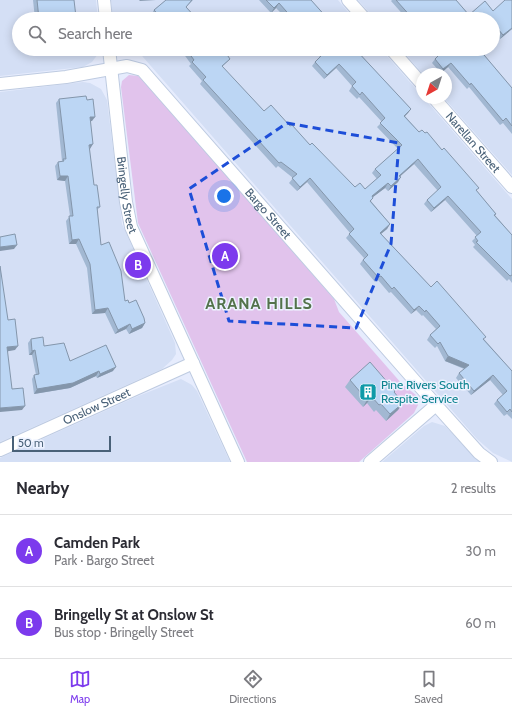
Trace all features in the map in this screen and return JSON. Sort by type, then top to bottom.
[{"type":"street","points":[[104,0],[105,12]]},
{"type":"street","points":[[348,0],[359,12]]},
{"type":"street","name":"Bringelly Street","points":[[110,56],[126,202],[131,227],[238,462]]},
{"type":"street","points":[[397,56],[416,77]]},
{"type":"street","name":"Bargo Street","points":[[0,84],[66,76],[127,66],[138,68],[153,80],[479,453],[492,462]]},
{"type":"street","name":"Narellan Street","points":[[439,104],[512,187]]},
{"type":"street","name":"Onslow Street","points":[[0,450],[193,363]]},
{"type":"street","points":[[370,462],[436,405]]},
{"type":"highlighted area","points":[[287,123],[399,143],[391,244],[356,328],[229,321],[189,189]]},
{"type":"shaded area","points":[[0,0],[96,0],[97,12],[12,12],[12,56],[96,56],[92,62],[83,67],[0,76]]},
{"type":"shaded area","points":[[111,0],[338,0],[348,12],[112,12]]},
{"type":"shaded area","points":[[358,0],[512,0],[512,175],[449,104],[452,104],[452,68],[418,68],[407,56],[500,56],[500,12],[369,12]]},
{"type":"shaded area","points":[[142,56],[387,56],[416,89],[416,104],[429,104],[512,199],[512,462],[493,453],[477,439]]},
{"type":"shaded area","points":[[129,75],[138,76],[145,82],[334,299],[339,312],[402,384],[416,395],[418,405],[414,413],[359,462],[247,462],[138,223],[121,87],[122,81]]},
{"type":"shaded area","points":[[83,82],[90,83],[101,89],[107,100],[122,224],[175,343],[176,354],[162,369],[0,442],[0,92]]},
{"type":"shaded area","points":[[181,379],[192,385],[197,391],[230,462],[0,462],[0,458],[136,397]]},
{"type":"shaded area","points":[[432,422],[445,426],[480,462],[382,462],[424,426]]},
{"type":"building","points":[[37,0],[74,0],[75,12],[38,12]]},
{"type":"building","points":[[166,0],[192,0],[186,7],[191,12],[156,12],[154,10]]},
{"type":"building","points":[[266,0],[311,0],[322,12],[287,12],[279,3],[274,8]]},
{"type":"building","points":[[396,0],[456,0],[466,12],[407,12]]},
{"type":"building","points":[[505,0],[512,0],[512,28],[503,35],[500,31],[500,12],[472,12],[485,1],[493,11]]},
{"type":"building","points":[[191,56],[228,56],[230,59],[222,66],[264,111],[271,105],[290,126],[292,125],[310,145],[312,143],[355,187],[360,183],[365,189],[381,175],[375,169],[402,145],[380,123],[385,118],[362,92],[360,95],[352,86],[356,82],[339,64],[327,75],[315,62],[321,56],[362,56],[411,109],[404,116],[419,132],[422,130],[425,133],[427,132],[442,150],[444,148],[479,188],[476,190],[496,214],[494,215],[512,235],[512,275],[510,276],[476,242],[478,241],[475,237],[481,232],[448,196],[434,208],[427,200],[441,187],[418,159],[399,176],[401,177],[391,186],[388,183],[372,196],[373,198],[370,201],[390,224],[380,233],[431,287],[437,281],[486,337],[483,339],[512,371],[512,412],[510,409],[507,412],[497,400],[507,391],[493,375],[474,391],[459,373],[469,365],[448,356],[440,342],[438,344],[430,335],[440,326],[426,310],[425,312],[419,306],[414,310],[394,287],[392,289],[381,276],[378,277],[363,260],[368,255],[349,234],[354,229],[310,178],[300,187],[292,178],[297,174],[281,162],[279,163],[203,80],[206,77],[192,62],[194,60]]},
{"type":"building","points":[[438,56],[485,56],[512,88],[512,126],[506,118],[503,121],[471,83],[470,85],[451,63],[442,68],[435,59]]},
{"type":"building","points":[[86,96],[87,100],[93,99],[95,117],[90,117],[93,144],[89,145],[94,185],[97,185],[100,207],[97,207],[101,245],[109,242],[121,271],[125,301],[128,300],[129,303],[136,300],[144,318],[145,323],[132,329],[130,324],[118,330],[108,308],[95,310],[90,264],[79,239],[72,240],[69,216],[73,216],[68,176],[60,176],[58,162],[66,159],[59,99]]},
{"type":"building","points":[[15,234],[17,245],[0,247],[0,237]]},
{"type":"building","points":[[0,266],[8,320],[15,319],[18,346],[7,347],[12,389],[23,388],[25,406],[0,408]]},
{"type":"building","points":[[43,337],[44,346],[64,343],[70,361],[106,345],[116,367],[100,374],[99,371],[73,383],[37,389],[34,375],[39,374],[35,350],[32,351],[31,339]]},
{"type":"building","name":"Pine Rivers South Respite Service","points":[[370,362],[395,391],[394,392],[403,403],[390,414],[372,397],[367,400],[350,380]]},
{"type":"place","name":"Camden Park","points":[[225,256]]},
{"type":"place","name":"Bringelly St at Onslow St","points":[[138,265]]},
{"type":"place","name":"Pine Rivers South Respite Service","points":[[368,392]]},
{"type":"district","name":"ARANA HILLS","points":[[259,303]]}]
